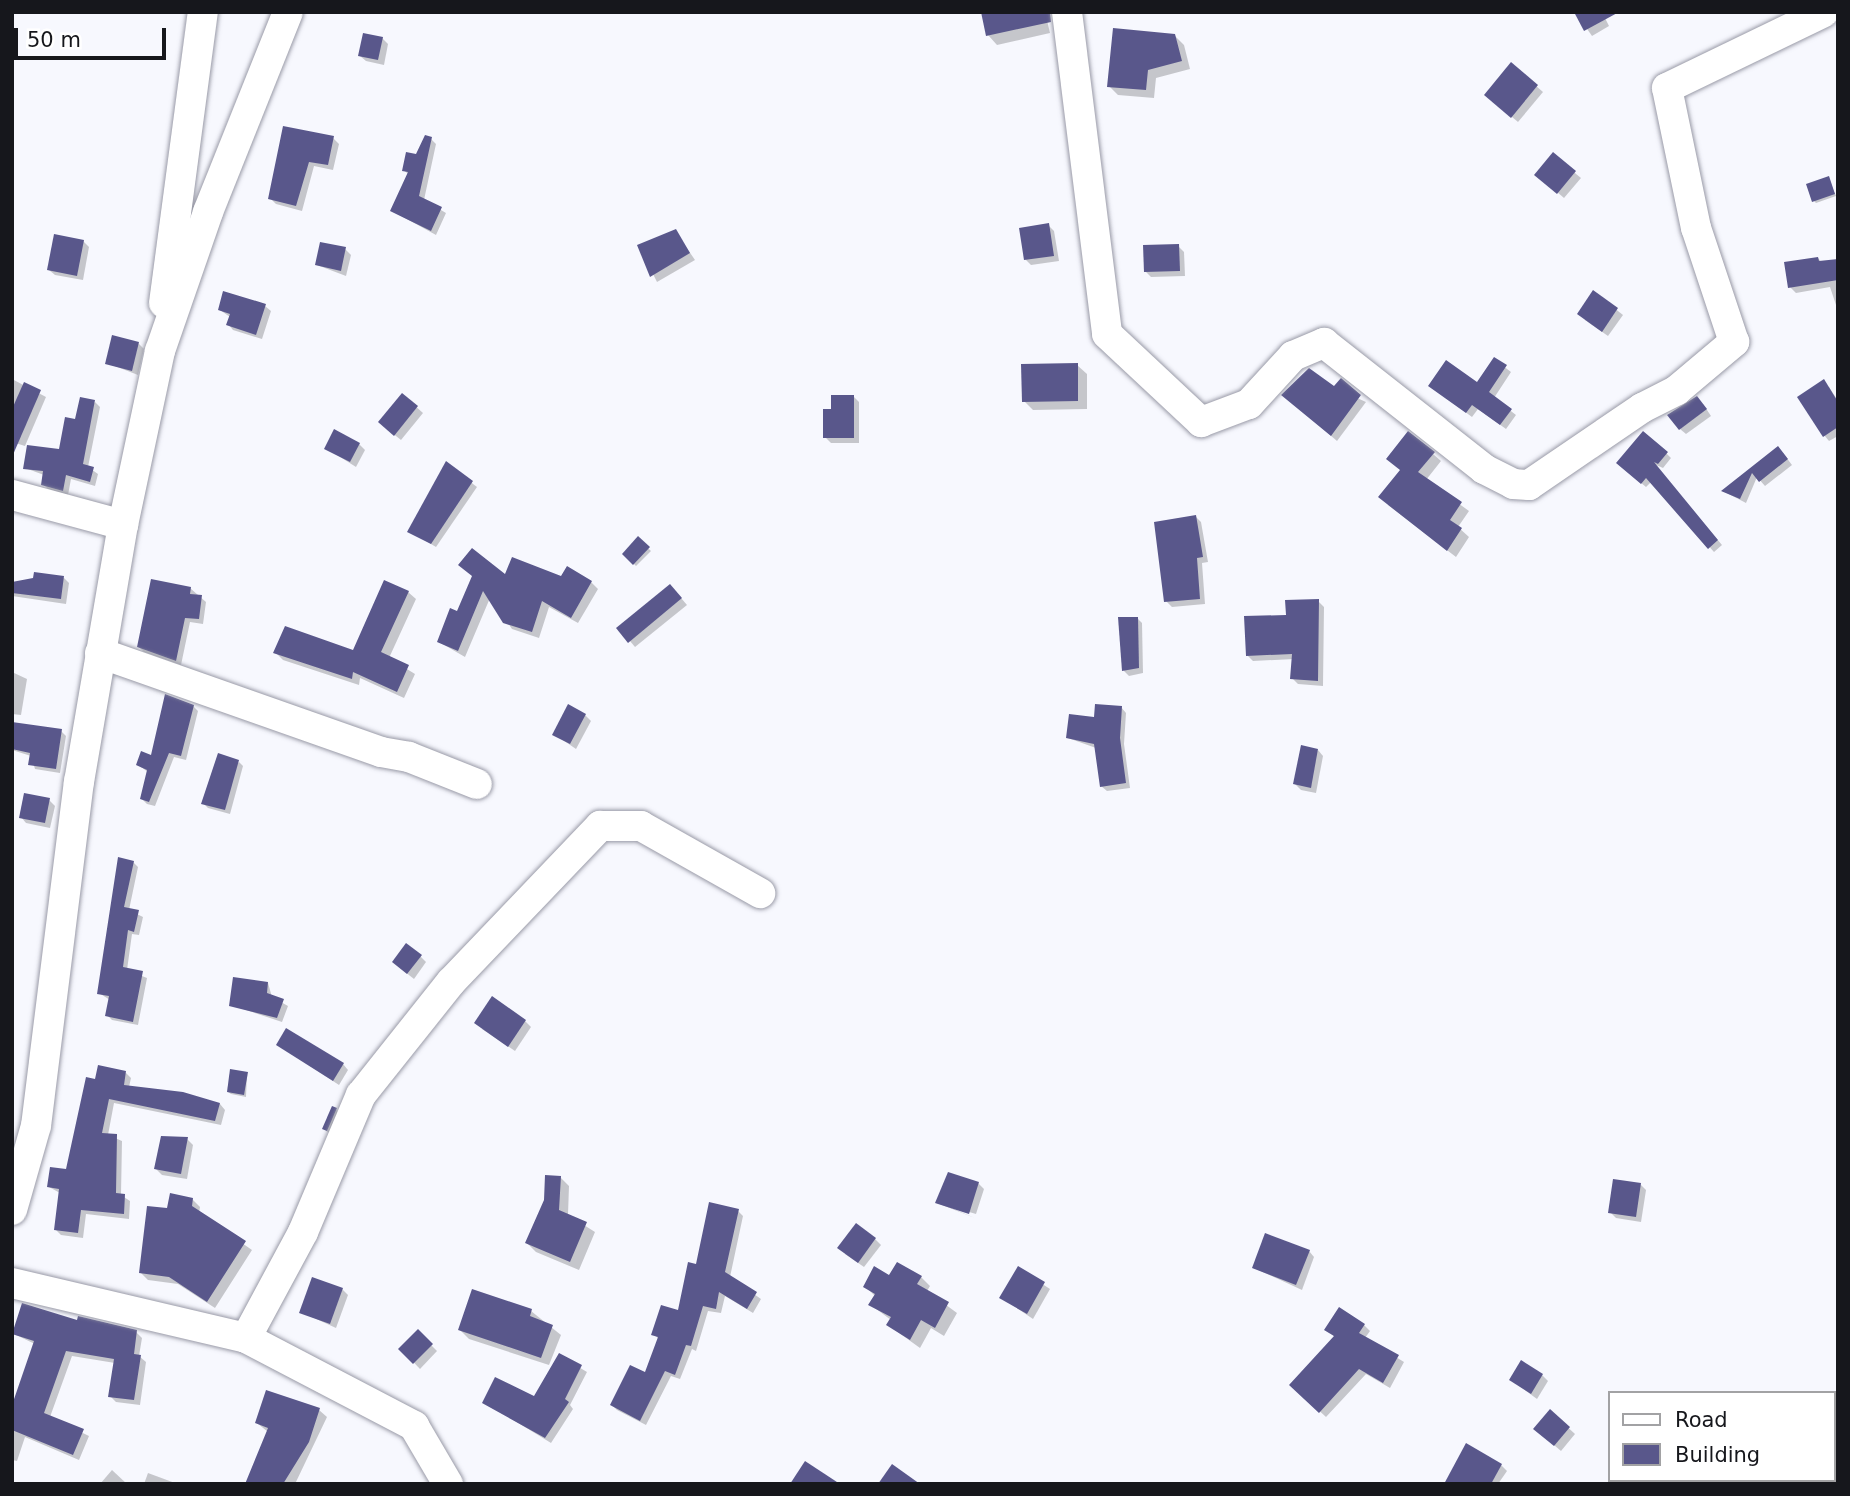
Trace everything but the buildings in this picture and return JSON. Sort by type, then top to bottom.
[{"type":"street","points":[[12,1210],[36,1126],[100,653],[123,525],[160,351],[172,226],[203,12]]},
{"type":"street","points":[[160,351],[208,212],[288,12]]},
{"type":"street","points":[[1067,12],[1107,334],[1201,422],[1249,404],[1293,356],[1324,343],[1484,469],[1513,484],[1529,485],[1642,408],[1677,390],[1734,342],[1696,228],[1667,88],[1824,12]]},
{"type":"street","points":[[12,495],[123,525]]},
{"type":"street","points":[[100,653],[381,752],[409,757],[477,784]]},
{"type":"street","points":[[246,1338],[303,1232],[361,1096],[451,982],[600,826],[641,826],[760,893]]},
{"type":"street","points":[[12,1283],[246,1338],[414,1426],[448,1484]]}]
